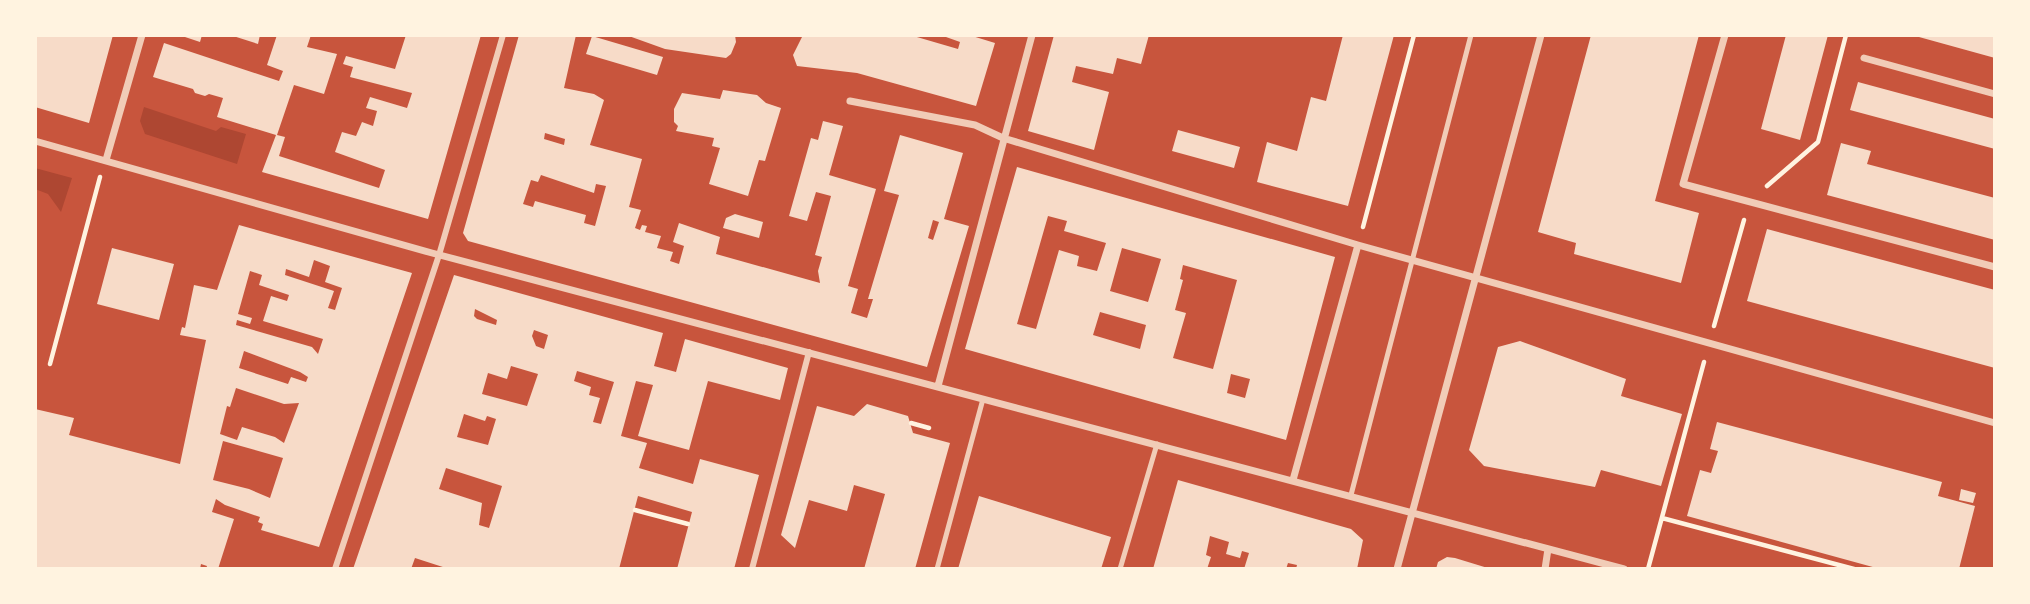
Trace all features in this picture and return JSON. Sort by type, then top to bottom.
[{"type":"street","points":[[106,160],[142,35]]},
{"type":"street","points":[[335,569],[439,254],[503,35]]},
{"type":"street","points":[[938,386],[1032,35]]},
{"type":"street","points":[[1398,569],[1541,35]]},
{"type":"street","points":[[1725,35],[1683,184],[1995,267]]},
{"type":"street","points":[[1864,58],[1995,94]]},
{"type":"street","points":[[850,101],[975,125],[1003,138],[1359,245],[1995,423]]},
{"type":"street","points":[[35,141],[439,254],[1623,569]]},
{"type":"street","points":[[1293,480],[1359,245]]},
{"type":"street","points":[[752,569],[810,352]]},
{"type":"street","points":[[1545,569],[1549,549]]},
{"type":"lane","points":[[1351,495],[1471,35]]},
{"type":"lane","points":[[937,569],[983,399]]},
{"type":"lane","points":[[1121,569],[1157,444]]},
{"type":"path","points":[[1359,245],[1414,35]]},
{"type":"path","points":[[1648,569],[1750,201],[1818,142],[1846,35]]},
{"type":"path","points":[[50,364],[106,160]]},
{"type":"path","points":[[911,423],[929,428]]},
{"type":"path","points":[[635,510],[688,524]]},
{"type":"path","points":[[1662,518],[1854,569]]},
{"type":"shaded area","points":[[144,107],[216,131],[221,127],[246,134],[237,164],[145,134],[140,121]]},
{"type":"shaded area","points":[[35,168],[72,178],[61,212],[48,194],[35,189]]},
{"type":"building","points":[[35,35],[113,35],[89,123],[35,107]]},
{"type":"building","points":[[179,35],[202,35],[200,42]]},
{"type":"building","points":[[230,35],[260,35],[258,44]]},
{"type":"building","points":[[277,35],[311,35],[307,47],[337,54],[324,94],[294,85],[277,135],[285,137],[279,156],[379,188],[385,170],[335,152],[342,132],[356,136],[362,122],[373,126],[377,111],[366,108],[370,97],[407,108],[412,93],[350,77],[353,67],[343,64],[346,56],[395,69],[406,35],[481,35],[428,219],[262,172],[276,135],[217,117],[223,98],[195,93],[193,89],[153,77],[164,43],[279,81],[283,71],[267,65]]},
{"type":"building","points":[[519,35],[576,35],[564,88],[594,94],[604,100],[590,145],[642,159],[629,207],[641,210],[635,228],[640,230],[642,225],[647,226],[645,232],[661,236],[657,248],[673,252],[670,261],[679,264],[684,246],[673,242],[679,223],[720,237],[716,254],[820,283],[818,271],[822,257],[815,255],[831,196],[816,192],[807,221],[789,216],[811,138],[818,140],[823,121],[843,126],[829,175],[876,189],[848,286],[858,289],[851,313],[867,318],[873,299],[868,299],[899,195],[884,191],[900,135],[963,153],[944,219],[969,226],[927,367],[468,241],[463,233]],"holes":[[[545,133],[565,139],[564,145],[544,139]],[[541,175],[594,193],[596,184],[606,186],[595,226],[584,223],[586,215],[535,201],[533,207],[523,204],[531,180],[538,182]],[[933,220],[939,222],[933,240],[928,238]]]},
{"type":"building","points":[[626,35],[735,35],[736,42],[731,54],[726,58],[665,49]]},
{"type":"building","points":[[803,35],[910,35],[958,49],[960,42],[946,37],[947,35],[969,35],[995,43],[976,106],[857,73],[797,66],[793,55]]},
{"type":"building","points":[[1054,35],[1149,35],[1141,64],[1117,58],[1113,74],[1076,66],[1072,82],[1109,92],[1094,150],[1028,131]]},
{"type":"building","points":[[1343,35],[1394,35],[1348,206],[1257,182],[1267,142],[1297,151],[1311,97],[1326,101]]},
{"type":"building","points":[[1591,35],[1699,35],[1655,201],[1699,213],[1681,283],[1574,254],[1576,243],[1538,232]]},
{"type":"building","points":[[1786,35],[1828,35],[1800,140],[1761,129]]},
{"type":"building","points":[[1995,35],[1995,58],[1919,37]]},
{"type":"building","points":[[592,36],[663,57],[657,75],[586,54]]},
{"type":"building","points":[[1858,82],[1995,119],[1995,149],[1850,110]]},
{"type":"building","points":[[723,90],[757,95],[766,103],[781,108],[765,161],[759,160],[748,196],[709,184],[720,148],[712,146],[714,138],[676,131],[678,126],[674,122],[674,109],[682,93],[720,99]]},
{"type":"building","points":[[1178,130],[1240,147],[1234,168],[1172,151]]},
{"type":"building","points":[[1841,143],[1871,151],[1867,164],[1995,198],[1995,240],[1827,195]]},
{"type":"building","points":[[1017,167],[1335,257],[1286,440],[965,349]],"holes":[[[1048,216],[1067,221],[1064,231],[1106,243],[1097,271],[1077,266],[1079,256],[1059,250],[1036,329],[1017,324]],[[1122,248],[1161,259],[1148,302],[1110,291]],[[1183,265],[1237,280],[1213,369],[1173,358],[1186,313],[1175,310],[1183,280],[1180,279]],[[1100,312],[1146,325],[1140,349],[1093,335]],[[1231,374],[1250,379],[1245,398],[1227,393]]]},
{"type":"building","points":[[735,214],[763,222],[759,238],[723,228],[726,218]]},
{"type":"building","points":[[239,225],[412,273],[319,547],[261,530],[263,524],[258,522],[260,517],[225,505],[216,499],[212,512],[234,519],[218,569],[206,569],[207,566],[201,564],[200,569],[35,569],[35,409],[74,418],[69,435],[180,464],[206,340],[180,335],[182,327],[185,328],[194,285],[217,290]],"holes":[[[314,260],[330,266],[325,282],[342,288],[335,310],[328,308],[334,291],[285,275],[286,269],[309,277]],[[250,271],[262,275],[259,285],[289,295],[287,301],[271,296],[263,321],[323,339],[318,354],[312,347],[236,325],[237,320],[250,324],[252,318],[238,314]],[[244,351],[308,377],[306,382],[291,377],[288,384],[239,368]],[[236,388],[284,404],[299,403],[284,443],[275,437],[242,427],[237,440],[220,434],[227,406],[230,407]],[[223,441],[283,458],[270,498],[249,489],[213,480]]]},
{"type":"building","points":[[1767,229],[1995,290],[1995,368],[1747,301]]},
{"type":"building","points":[[112,248],[174,264],[159,320],[97,304]]},
{"type":"building","points":[[454,275],[663,333],[654,366],[676,372],[685,339],[788,368],[780,400],[708,381],[689,450],[638,436],[653,385],[636,381],[621,436],[647,443],[639,468],[693,484],[700,459],[759,475],[734,569],[677,569],[692,512],[638,496],[619,569],[449,569],[415,558],[411,569],[353,569]],"holes":[[[475,309],[497,320],[496,325],[474,316]],[[534,330],[548,335],[544,349],[536,346],[532,336]],[[511,366],[538,374],[527,406],[482,394],[488,373],[507,379]],[[577,371],[614,382],[601,424],[593,422],[600,398],[589,395],[591,387],[574,381]],[[464,414],[485,421],[487,416],[496,419],[488,445],[457,437]],[[446,468],[502,486],[489,528],[479,525],[482,503],[439,489]]]},
{"type":"building","points":[[1520,341],[1626,379],[1621,396],[1682,414],[1661,486],[1601,470],[1595,487],[1484,466],[1469,450],[1498,347]]},
{"type":"building","points":[[867,404],[908,416],[913,433],[950,443],[915,569],[864,569],[885,494],[854,485],[847,511],[809,500],[795,548],[781,535],[817,406],[854,416]]},
{"type":"building","points":[[1717,422],[1942,482],[1938,496],[1975,506],[1959,569],[1880,569],[1687,516],[1700,470],[1711,473],[1718,451],[1710,449]]},
{"type":"building","points":[[1178,480],[1351,529],[1363,540],[1357,569],[1296,569],[1297,565],[1288,563],[1286,569],[1244,569],[1249,553],[1242,551],[1240,558],[1226,554],[1229,542],[1210,536],[1206,555],[1211,557],[1207,569],[1153,569]]},
{"type":"building","points":[[1961,489],[1976,493],[1973,503],[1959,500]]},
{"type":"building","points":[[979,496],[1111,537],[1101,569],[958,569]]},
{"type":"building","points":[[1447,557],[1491,569],[1436,569],[1438,562]]}]
